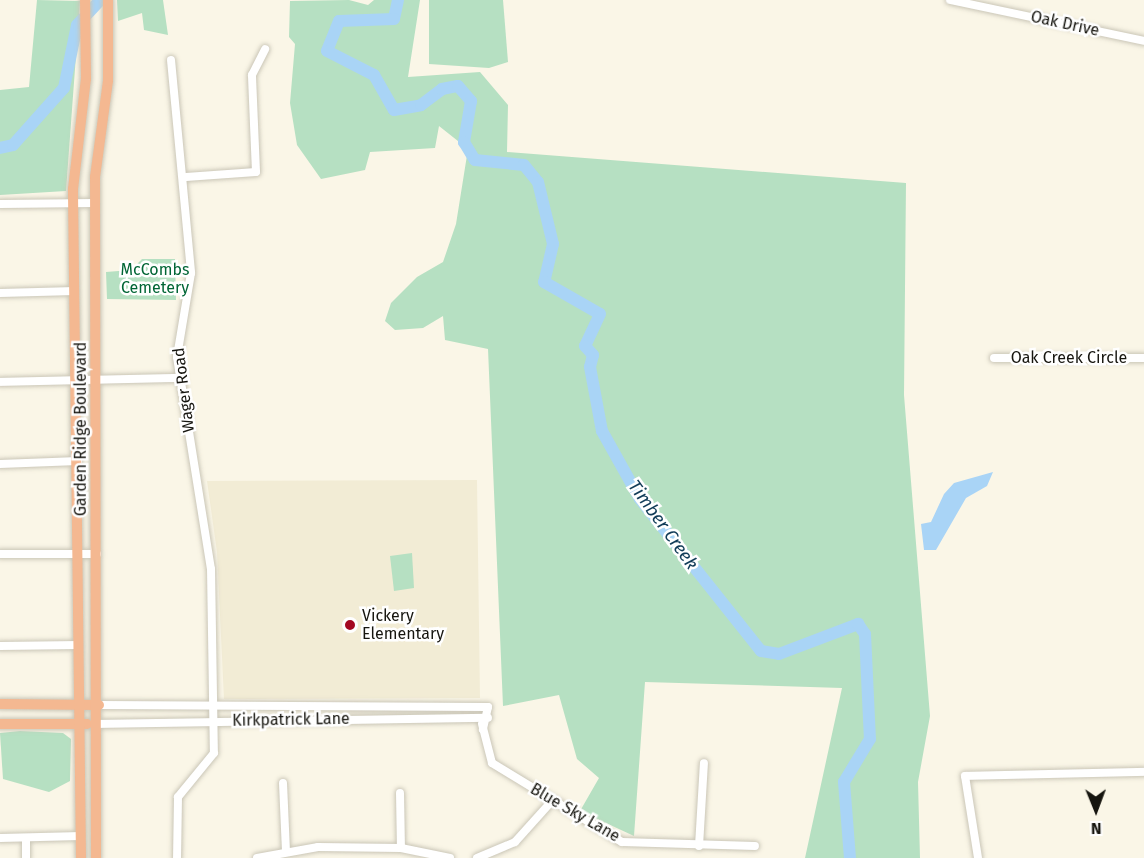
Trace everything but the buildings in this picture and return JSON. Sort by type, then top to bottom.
[{"type":"main road","name":"Garden Ridge Boulevard","points":[[81,858],[78,381],[74,203],[86,79],[84,0]]},
{"type":"main road","name":"Garden Ridge Boulevard","points":[[96,858],[94,724],[99,705],[95,204],[108,81],[108,0]]},
{"type":"main road","points":[[0,704],[99,705]]},
{"type":"main road","points":[[0,724],[94,724]]},
{"type":"main road","points":[[81,836],[88,839],[91,858]]},
{"type":"street","name":"Oak Drive","points":[[950,0],[1144,41]]},
{"type":"street","points":[[186,177],[256,172],[252,75],[265,49]]},
{"type":"street","name":"Wager Road","points":[[171,60],[186,177],[190,273],[178,335],[180,378],[210,569],[214,753],[178,797],[177,858]]},
{"type":"street","points":[[0,204],[95,204]]},
{"type":"street","points":[[0,292],[75,291]]},
{"type":"street","name":"Oak Creek Circle","points":[[994,358],[1144,358]]},
{"type":"street","points":[[0,381],[180,378]]},
{"type":"street","points":[[0,464],[78,461]]},
{"type":"street","points":[[0,554],[97,554]]},
{"type":"street","points":[[0,646],[79,645]]},
{"type":"street","name":"Kirkpatrick Lane","points":[[99,705],[484,707]]},
{"type":"street","name":"Blue Sky Lane","points":[[484,707],[485,753],[492,763],[551,802],[622,842],[755,846]]},
{"type":"street","name":"Kirkpatrick Lane","points":[[94,724],[484,718]]},
{"type":"street","points":[[699,846],[704,763]]},
{"type":"street","points":[[978,858],[965,776],[1144,772]]},
{"type":"street","points":[[282,783],[286,851]]},
{"type":"street","points":[[400,793],[401,848]]},
{"type":"street","points":[[477,858],[514,842],[551,802]]},
{"type":"street","points":[[0,838],[81,836]]},
{"type":"street","points":[[26,838],[26,858]]},
{"type":"street","points":[[257,858],[286,851],[401,848],[450,858]]},
{"type":"shaded area","name":"Vickery Elementary","points":[[477,480],[480,698],[224,699],[217,552],[207,481]]},
{"type":"green space","points":[[37,0],[80,1],[66,191],[0,195],[0,90],[29,87]]},
{"type":"green space","points":[[117,0],[163,0],[168,35],[144,30],[142,13],[118,21]]},
{"type":"green space","points":[[349,0],[368,5],[374,0],[420,0],[408,77],[480,72],[508,105],[507,152],[906,183],[904,395],[930,716],[918,782],[920,858],[805,858],[842,688],[645,682],[634,836],[580,811],[599,778],[577,759],[559,695],[503,706],[488,349],[445,340],[443,316],[423,328],[395,330],[385,321],[391,303],[417,277],[443,262],[456,224],[468,149],[439,126],[435,148],[370,152],[365,170],[321,179],[297,145],[290,103],[295,44],[289,37],[290,1]]},
{"type":"green space","points":[[429,0],[503,0],[508,62],[489,68],[429,64]]},
{"type":"green space","name":"McCombs Cemetery","points":[[142,259],[175,259],[176,300],[107,299],[106,272],[131,270]]},
{"type":"green space","points":[[412,553],[414,588],[394,591],[390,556]]},
{"type":"green space","points":[[20,731],[63,733],[71,739],[70,781],[49,792],[3,779],[0,733]]},
{"type":"water","points":[[993,472],[987,486],[966,498],[936,550],[924,550],[921,524],[931,522],[944,494],[954,483]]},
{"type":"waterway","name":"Timber Creek","points":[[0,148],[13,145],[64,88],[77,25],[100,0]]},
{"type":"waterway","name":"Timber Creek","points":[[398,0],[394,19],[339,21],[327,51],[374,75],[394,110],[421,105],[442,89],[458,86],[471,101],[464,142],[475,160],[524,165],[538,182],[553,244],[544,282],[600,314],[585,346],[593,355],[590,367],[602,431],[640,499],[761,651],[779,654],[858,624],[865,634],[870,739],[844,782],[850,858]]},
{"type":"place","name":"Vickery Elementary","points":[[350,625]]}]
